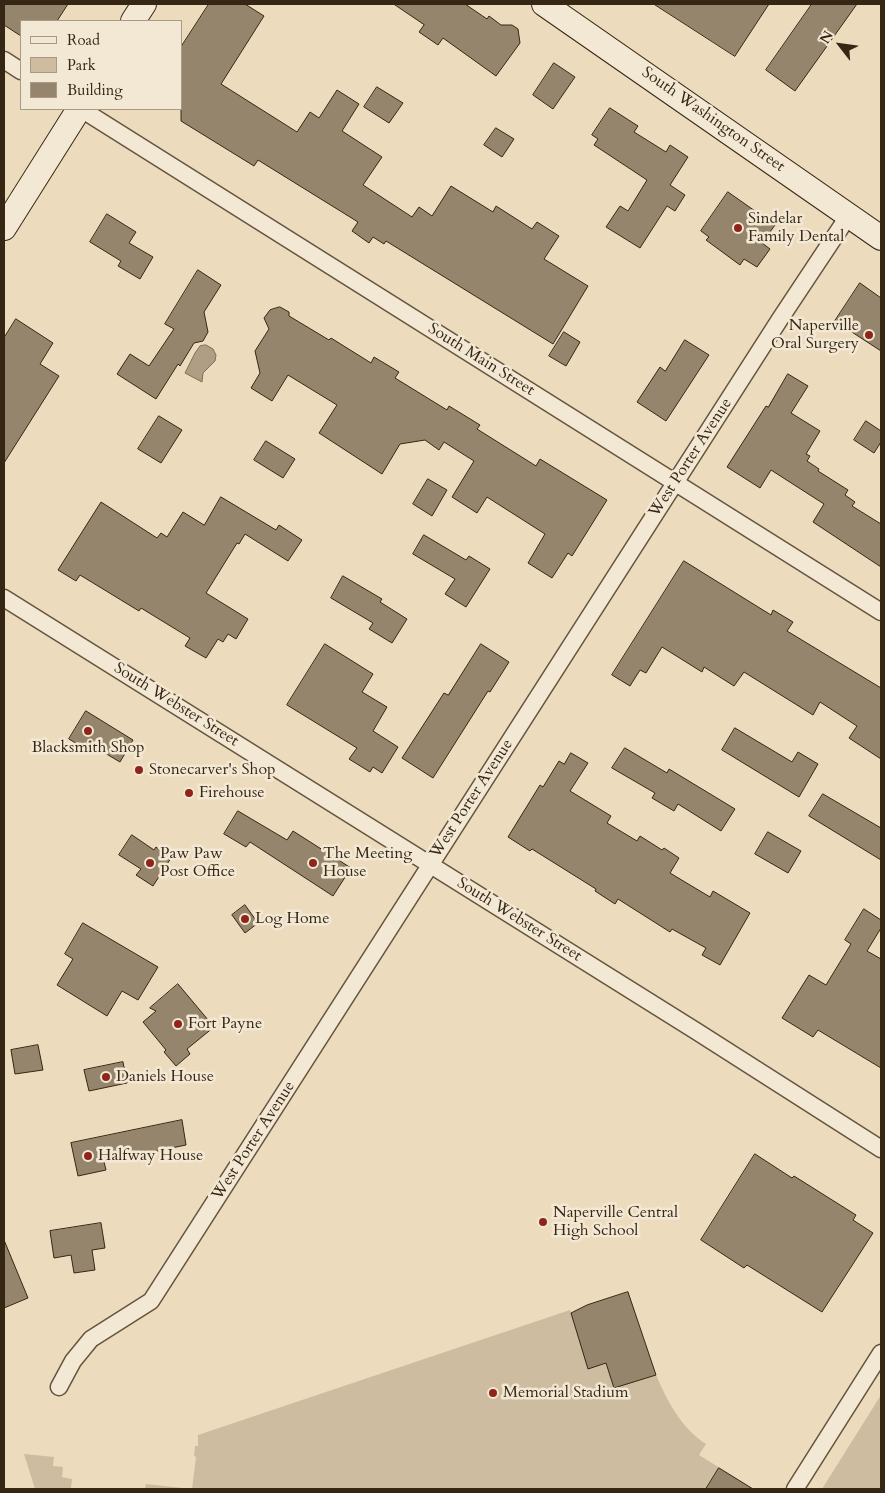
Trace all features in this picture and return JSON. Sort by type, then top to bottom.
[{"type":"main road","points":[[134,20],[144,4]]},
{"type":"main road","name":"South Washington Street","points":[[544,4],[881,238]]},
{"type":"main road","points":[[4,228],[79,110]]},
{"type":"street","points":[[4,60],[20,70]]},
{"type":"street","name":"South Main Street","points":[[82,110],[881,612]]},
{"type":"street","name":"West Porter Avenue","points":[[59,1387],[73,1361],[91,1339],[151,1301],[675,482],[849,215]]},
{"type":"street","name":"South Webster Street","points":[[4,598],[431,864],[881,1149]]},
{"type":"street","points":[[795,1489],[881,1353]]},
{"type":"green space","name":"Memorial Stadium","points":[[628,1292],[656,1376],[666,1396],[677,1415],[690,1431],[706,1444],[699,1455],[752,1488],[751,1489],[192,1489],[196,1457],[194,1456],[195,1446],[198,1446],[198,1435],[570,1310],[571,1313],[587,1305]]},
{"type":"green space","points":[[881,1395],[881,1489],[822,1489]]},
{"type":"green space","points":[[24,1454],[54,1457],[53,1466],[63,1467],[62,1477],[72,1479],[71,1488],[84,1489],[35,1489]]},
{"type":"green space","points":[[146,1484],[192,1489],[145,1489]]},
{"type":"shaded area","points":[[206,345],[213,349],[216,355],[215,361],[203,373],[202,382],[185,373],[200,346]]},
{"type":"building","points":[[4,4],[68,4],[58,20],[20,20],[20,35],[4,25]]},
{"type":"building","points":[[209,4],[245,4],[264,16],[221,84],[297,132],[310,112],[319,118],[337,90],[359,104],[342,131],[382,157],[363,185],[412,217],[419,207],[432,216],[451,186],[493,212],[496,206],[532,229],[537,222],[559,236],[544,259],[588,286],[553,344],[386,241],[384,244],[373,237],[369,243],[352,231],[358,222],[258,160],[254,166],[181,121],[182,45]]},
{"type":"building","points":[[394,4],[465,4],[487,19],[489,16],[501,25],[512,25],[518,29],[520,43],[496,76],[443,38],[438,45],[419,32],[424,25]]},
{"type":"building","points":[[654,4],[769,4],[735,56]]},
{"type":"building","points":[[812,4],[857,4],[795,91],[766,70]]},
{"type":"building","points":[[554,63],[575,77],[553,109],[533,95]]},
{"type":"building","points":[[377,87],[403,103],[389,123],[364,107]]},
{"type":"building","points":[[610,108],[638,126],[634,132],[666,152],[670,145],[688,157],[670,185],[685,195],[675,211],[667,206],[640,248],[606,227],[620,206],[628,211],[647,180],[594,145],[598,139],[592,135]]},
{"type":"building","points":[[496,128],[514,139],[502,157],[484,145]]},
{"type":"building","name":"Sindelar Family Dental","points":[[728,192],[775,225],[762,243],[770,249],[757,267],[744,259],[740,265],[706,240],[709,237],[701,231]]},
{"type":"building","points":[[107,214],[136,232],[129,243],[153,257],[140,279],[118,266],[121,261],[90,242]]},
{"type":"building","points":[[198,270],[221,285],[204,312],[208,332],[203,341],[194,343],[156,399],[117,374],[130,354],[149,366],[174,329],[165,324]]},
{"type":"building","name":"Naperville Oral Surgery","points":[[860,283],[881,298],[881,351],[835,321]]},
{"type":"building","points":[[280,307],[289,312],[289,316],[329,340],[331,338],[371,363],[374,357],[399,372],[395,378],[447,410],[449,406],[480,425],[477,429],[536,466],[540,459],[607,500],[572,556],[568,553],[552,578],[528,563],[545,534],[487,497],[477,513],[452,497],[474,461],[444,442],[439,450],[425,440],[400,444],[382,474],[319,433],[337,405],[288,375],[272,401],[251,388],[260,373],[255,351],[269,329],[264,318],[270,310]]},
{"type":"building","points":[[16,319],[53,343],[40,364],[59,376],[4,463],[4,338]]},
{"type":"building","points":[[564,332],[580,342],[566,366],[549,356]]},
{"type":"building","points":[[685,340],[709,355],[666,421],[637,402],[660,367],[665,371]]},
{"type":"building","points":[[788,374],[808,386],[791,413],[820,431],[806,454],[810,456],[807,461],[819,469],[818,471],[848,490],[845,495],[855,502],[852,506],[881,524],[881,567],[813,522],[824,504],[771,470],[760,488],[727,467]]},
{"type":"building","points":[[159,416],[182,430],[161,463],[138,449]]},
{"type":"building","points":[[866,421],[881,431],[881,442],[874,453],[854,440]]},
{"type":"building","points":[[266,441],[295,459],[283,478],[254,460]]},
{"type":"building","points":[[428,479],[447,490],[432,516],[413,504]]},
{"type":"building","points":[[221,497],[276,530],[279,525],[302,540],[288,561],[245,534],[239,544],[237,543],[206,593],[248,619],[236,639],[228,634],[223,642],[218,639],[206,658],[185,646],[190,638],[141,608],[139,611],[80,575],[76,581],[58,570],[101,502],[157,538],[161,533],[167,537],[183,512],[204,525]]},
{"type":"building","points":[[424,535],[466,560],[469,556],[490,569],[466,607],[445,594],[455,579],[413,554]]},
{"type":"building","points":[[684,561],[771,615],[773,610],[793,622],[787,631],[881,688],[881,759],[849,738],[857,726],[820,702],[813,715],[744,672],[734,686],[704,667],[702,672],[662,647],[646,673],[640,670],[630,686],[612,675]]},
{"type":"building","points":[[343,576],[382,599],[380,602],[407,619],[392,643],[369,629],[373,623],[331,598]]},
{"type":"building","points":[[325,644],[373,674],[362,692],[387,707],[373,731],[398,747],[382,773],[373,767],[370,772],[349,759],[357,748],[287,705]]},
{"type":"building","points":[[481,644],[509,662],[490,692],[488,691],[433,778],[402,758],[444,693],[448,695]]},
{"type":"building","points":[[86,711],[133,740],[120,762],[93,746],[90,752],[69,739]]},
{"type":"building","points":[[735,728],[792,762],[798,752],[818,764],[799,797],[722,750]]},
{"type":"building","points":[[625,748],[667,773],[669,769],[735,809],[721,831],[678,804],[674,811],[652,798],[655,793],[612,768]]},
{"type":"building","points":[[571,753],[588,763],[570,791],[611,816],[607,823],[637,841],[640,836],[679,858],[670,873],[710,897],[713,891],[750,913],[720,965],[702,955],[706,948],[672,929],[670,932],[618,899],[615,904],[595,891],[596,889],[532,849],[530,851],[508,837],[540,785],[543,787],[559,761],[564,764]]},
{"type":"building","points":[[823,794],[881,828],[881,860],[809,816]]},
{"type":"building","name":"The Meeting House","points":[[238,811],[287,840],[293,831],[351,868],[333,896],[250,842],[246,847],[224,834]]},
{"type":"building","points":[[768,832],[801,851],[788,873],[755,854]]},
{"type":"building","name":"Paw Paw Post Office","points":[[132,835],[154,850],[156,847],[171,858],[153,886],[136,875],[141,869],[119,855]]},
{"type":"building","name":"Log Home","points":[[245,905],[258,923],[245,933],[232,915]]},
{"type":"building","points":[[864,909],[881,920],[881,928],[867,951],[881,959],[881,1068],[818,1030],[813,1037],[782,1018],[809,975],[826,985],[851,944],[845,940]]},
{"type":"building","points":[[83,923],[158,967],[138,1000],[122,991],[107,1016],[57,985],[73,959],[65,954]]},
{"type":"building","name":"Fort Payne","points":[[178,984],[214,1027],[187,1049],[190,1054],[176,1066],[164,1052],[166,1050],[143,1022],[156,1011],[150,1008]]},
{"type":"building","points":[[38,1045],[43,1070],[15,1074],[11,1050]]},
{"type":"building","name":"Daniels House","points":[[123,1062],[127,1083],[89,1091],[84,1070]]},
{"type":"building","points":[[182,1120],[186,1145],[104,1162],[106,1170],[78,1176],[71,1143]]},
{"type":"building","points":[[755,1154],[856,1215],[853,1220],[873,1233],[822,1312],[747,1265],[744,1268],[701,1240]]},
{"type":"building","points":[[101,1223],[105,1248],[92,1250],[95,1270],[74,1273],[71,1255],[54,1258],[50,1231]]},
{"type":"building","points":[[4,1240],[28,1298],[4,1308]]},
{"type":"building","points":[[628,1292],[656,1375],[614,1388],[606,1363],[588,1369],[571,1313],[587,1305]]},
{"type":"building","points":[[719,1468],[753,1489],[706,1489]]},
{"type":"place","name":"Sindelar Family Dental","points":[[738,228]]},
{"type":"place","name":"Naperville Oral Surgery","points":[[869,335]]},
{"type":"place","name":"Blacksmith Shop","points":[[88,731]]},
{"type":"place","name":"Stonecarver's Shop","points":[[139,770]]},
{"type":"place","name":"Firehouse","points":[[189,793]]},
{"type":"place","name":"Paw Paw Post Office","points":[[150,863]]},
{"type":"place","name":"The Meeting House","points":[[313,863]]},
{"type":"place","name":"Log Home","points":[[245,919]]},
{"type":"place","name":"Fort Payne","points":[[178,1024]]},
{"type":"place","name":"Daniels House","points":[[106,1077]]},
{"type":"place","name":"Halfway House","points":[[88,1156]]},
{"type":"place","name":"Naperville Central High School","points":[[543,1222]]},
{"type":"place","name":"Memorial Stadium","points":[[493,1393]]}]
